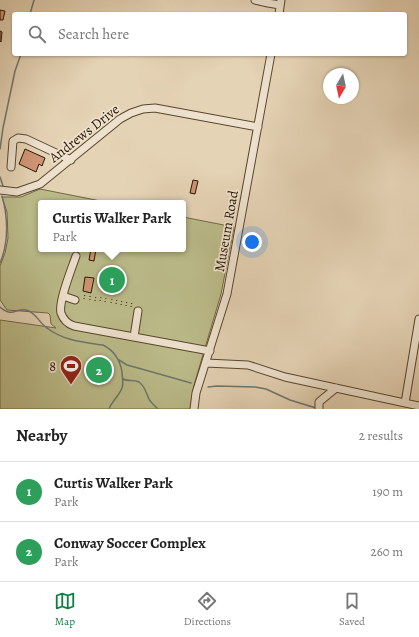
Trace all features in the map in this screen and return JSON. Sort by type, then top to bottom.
[{"type":"street","points":[[254,0],[281,2],[279,12]]},
{"type":"street","name":"Museum Road","points":[[194,409],[196,393],[227,294],[271,56]]},
{"type":"street","name":"Andrews Drive","points":[[0,190],[17,192],[40,184],[120,119],[143,109],[163,109],[258,127]]},
{"type":"street","points":[[11,167],[13,141],[18,138],[26,139],[71,160]]},
{"type":"street","points":[[76,256],[60,305],[61,313],[65,320],[72,325],[210,351]]},
{"type":"street","points":[[63,296],[76,300]]},
{"type":"street","points":[[134,337],[138,311]]},
{"type":"street","points":[[405,403],[419,319]]},
{"type":"street","points":[[206,363],[248,364],[285,377],[419,406]]},
{"type":"street","points":[[319,409],[319,402],[336,388]]},
{"type":"path","points":[[84,299],[85,294]]},
{"type":"path","points":[[90,295],[90,300]]},
{"type":"path","points":[[95,300],[96,296]]},
{"type":"path","points":[[100,301],[101,297]]},
{"type":"path","points":[[105,302],[106,298]]},
{"type":"path","points":[[111,304],[112,299]]},
{"type":"path","points":[[116,304],[117,299]]},
{"type":"path","points":[[121,305],[122,300]]},
{"type":"path","points":[[126,306],[127,301]]},
{"type":"path","points":[[131,307],[132,302]]},
{"type":"green space","points":[[40,189],[96,200],[38,200],[38,252],[186,252],[186,218],[234,227],[221,294],[194,385],[190,409],[0,409],[0,320],[56,328],[51,324],[50,315],[48,313],[7,310],[0,300],[0,266],[5,253],[8,238],[7,212],[2,197],[21,197]]},
{"type":"building","points":[[0,10],[5,11],[3,20],[0,20]]},
{"type":"building","points":[[0,31],[2,32],[1,42],[0,41]]},
{"type":"building","points":[[25,149],[45,158],[42,166],[39,164],[36,172],[19,164]]},
{"type":"building","points":[[193,180],[198,181],[195,194],[190,193]]},
{"type":"building","points":[[90,252],[96,252],[94,261],[89,260]]},
{"type":"building","points":[[85,277],[94,278],[91,293],[83,291]]},
{"type":"waterway","points":[[31,12],[34,0]]},
{"type":"waterway","points":[[0,149],[15,71],[20,56]]},
{"type":"waterway","points":[[0,177],[3,186]]},
{"type":"waterway","points":[[0,263],[5,247],[7,230],[2,196]]},
{"type":"waterway","points":[[0,307],[8,312],[22,310],[29,311],[35,315],[44,326],[60,336],[81,342],[103,345],[111,350],[120,364],[123,384],[121,391],[109,409]]},
{"type":"waterway","points":[[119,360],[127,365],[191,383]]},
{"type":"waterway","points":[[123,379],[137,381],[141,384],[152,403],[158,409]]},
{"type":"waterway","points":[[208,387],[255,387],[266,389],[290,400],[316,408]]},
{"type":"place","name":"Curtis Walker Park","points":[[112,280]]},
{"type":"place","name":"Conway Soccer Complex","points":[[99,370]]},
{"type":"place","name":"8","points":[[71,386]]}]
